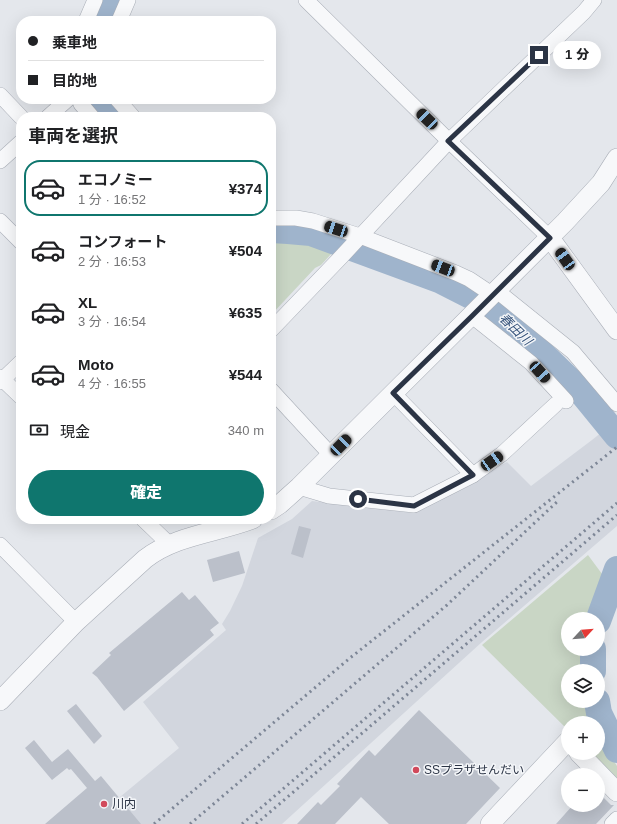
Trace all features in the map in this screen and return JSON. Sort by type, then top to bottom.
[{"type":"street","points":[[88,16],[95,0]]},
{"type":"street","points":[[121,16],[128,0]]},
{"type":"street","points":[[306,0],[448,141],[550,238],[617,330]]},
{"type":"street","points":[[276,325],[448,141],[584,12],[594,0]]},
{"type":"street","points":[[0,95],[16,112]]},
{"type":"street","points":[[54,112],[62,104]]},
{"type":"street","points":[[81,104],[88,112]]},
{"type":"street","points":[[122,104],[130,112]]},
{"type":"street","points":[[0,161],[16,147]]},
{"type":"street","points":[[276,507],[299,487],[550,238],[601,183],[617,158]]},
{"type":"street","points":[[276,218],[296,218],[313,221],[357,239],[456,273],[469,279],[572,352],[617,404]]},
{"type":"street","points":[[0,221],[16,237]]},
{"type":"street","points":[[299,487],[330,496],[414,506],[473,475],[502,454],[561,402],[531,363],[474,314]]},
{"type":"street","points":[[16,366],[1,379],[16,392]]},
{"type":"street","points":[[393,393],[473,475]]},
{"type":"street","points":[[276,396],[330,455]]},
{"type":"street","points":[[148,524],[169,544]]},
{"type":"street","points":[[0,701],[76,622],[155,551],[188,537],[241,524]]},
{"type":"street","points":[[0,545],[76,622]]},
{"type":"street","points":[[490,824],[561,748]]},
{"type":"street","points":[[586,760],[617,792]]},
{"type":"street","points":[[612,824],[617,819]]},
{"type":"shaded area","points":[[617,420],[617,526],[482,642],[282,824],[113,824],[130,810],[120,797],[179,748],[143,702],[226,630],[222,624],[242,586],[258,538],[292,519],[312,501],[413,513],[507,462],[531,486]]},
{"type":"green space","points":[[295,241],[315,246],[332,253],[321,265],[315,268],[276,310],[276,242]]},
{"type":"green space","points":[[588,555],[605,578],[595,612],[561,612],[561,656],[587,656],[586,664],[561,664],[561,708],[592,708],[593,716],[561,716],[561,723],[482,645]]},
{"type":"green space","points":[[605,748],[617,766],[617,782],[597,760],[605,760]]},
{"type":"building","points":[[299,526],[311,529],[303,558],[291,554]]},
{"type":"building","points":[[239,551],[245,573],[213,582],[207,560]]},
{"type":"building","points":[[182,592],[189,600],[195,595],[219,623],[210,630],[214,635],[124,711],[97,677],[92,673],[111,655],[109,653]]},
{"type":"building","points":[[76,704],[102,736],[94,744],[67,711]]},
{"type":"building","name":"SSプラザせんだい","points":[[419,710],[500,788],[466,824],[389,824],[361,797],[335,824],[297,824],[318,802],[321,805],[340,786],[337,784],[369,750],[375,756]]},
{"type":"building","points":[[34,740],[52,762],[68,749],[95,781],[101,776],[141,824],[45,824],[87,788],[71,769],[69,770],[67,768],[52,780],[25,748]]},
{"type":"building","points":[[605,799],[611,805],[614,805],[596,824],[556,824],[567,812],[605,812]]},
{"type":"waterway","name":"春田川","points":[[107,16],[114,0]]},
{"type":"waterway","name":"春田川","points":[[102,104],[109,112]]},
{"type":"waterway","name":"春田川","points":[[276,230],[311,233],[439,280],[496,309],[577,387],[617,436]]},
{"type":"waterway","name":"春田川","points":[[601,612],[617,569]]},
{"type":"waterway","name":"春田川","points":[[593,656],[593,664]]},
{"type":"waterway","name":"春田川","points":[[598,708],[599,713],[617,750]]},
{"type":"railway","points":[[154,824],[350,658],[617,447]]},
{"type":"railway","points":[[190,824],[447,605],[559,500]]},
{"type":"railway","points":[[242,824],[617,503]]},
{"type":"railway","points":[[256,824],[617,515]]},
{"type":"place","name":"SSプラザせんだい","points":[[416,770]]},
{"type":"place","name":"川内","points":[[104,804]]},
{"type":"route","points":[[358,499],[414,506],[473,475],[393,393],[550,238],[448,141],[539,55]]}]
